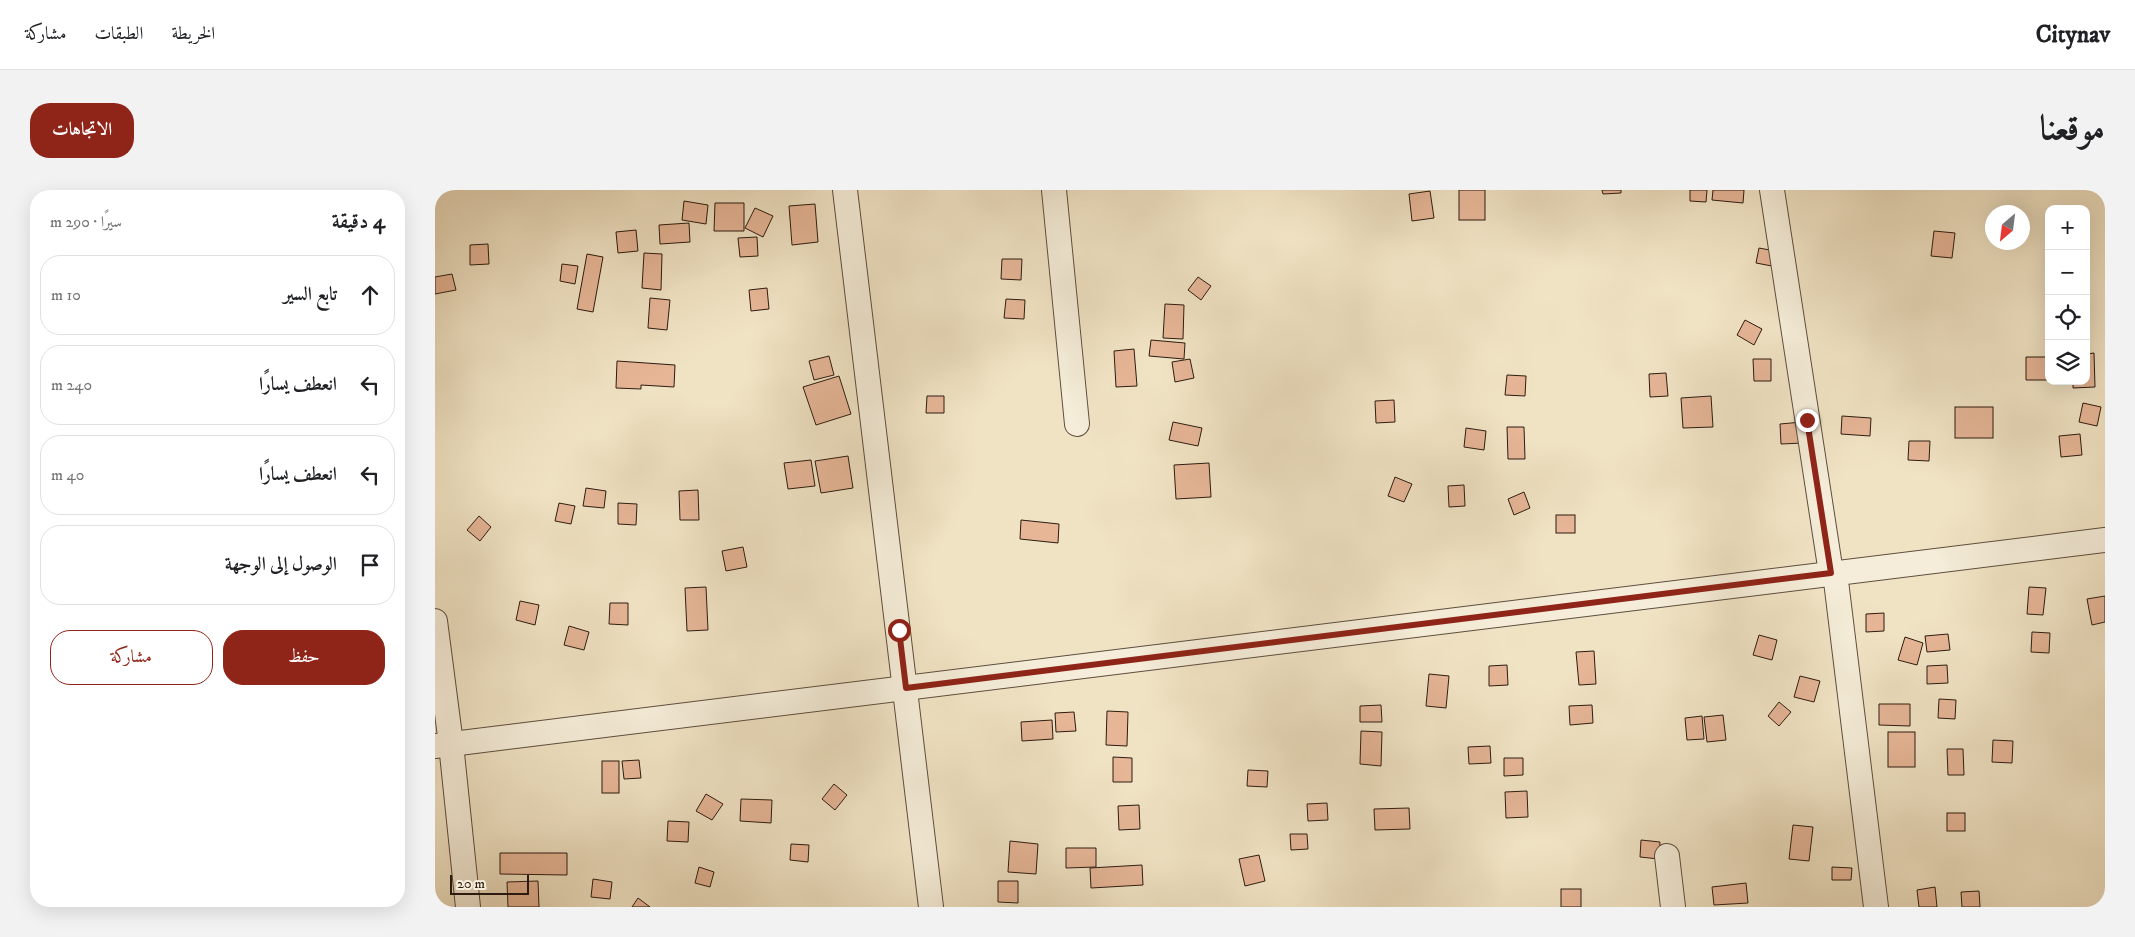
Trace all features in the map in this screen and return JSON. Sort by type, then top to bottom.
[{"type":"street","points":[[845,190],[931,907]]},
{"type":"street","points":[[1054,190],[1077,424]]},
{"type":"street","points":[[1772,190],[1833,573],[1876,907]]},
{"type":"street","points":[[443,745],[2105,540]]},
{"type":"street","points":[[435,621],[443,745],[468,907]]},
{"type":"street","points":[[1667,856],[1673,907]]},
{"type":"building","points":[[1459,190],[1485,190],[1485,220],[1459,220]]},
{"type":"building","points":[[1602,190],[1621,190],[1621,193],[1603,194]]},
{"type":"building","points":[[1690,190],[1707,190],[1706,202],[1690,201]]},
{"type":"building","points":[[1713,190],[1744,190],[1743,203],[1712,200]]},
{"type":"building","points":[[1430,191],[1434,218],[1412,221],[1409,194]]},
{"type":"building","points":[[684,201],[708,205],[706,224],[682,220]]},
{"type":"building","points":[[715,203],[744,203],[744,231],[714,231]]},
{"type":"building","points":[[815,204],[818,242],[792,245],[789,206]]},
{"type":"building","points":[[755,208],[773,216],[763,237],[745,228]]},
{"type":"building","points":[[689,223],[690,242],[660,244],[659,225]]},
{"type":"building","points":[[636,230],[638,251],[618,253],[616,232]]},
{"type":"building","points":[[1934,231],[1955,233],[1952,258],[1931,256]]},
{"type":"building","points":[[757,237],[758,256],[740,257],[738,238]]},
{"type":"building","points":[[488,244],[489,264],[470,265],[470,245]]},
{"type":"building","points":[[1759,248],[1775,251],[1772,266],[1756,263]]},
{"type":"building","points":[[644,253],[662,254],[661,290],[642,288]]},
{"type":"building","points":[[587,254],[603,257],[593,312],[577,309]]},
{"type":"building","points":[[1002,259],[1022,259],[1021,280],[1001,279]]},
{"type":"building","points":[[562,264],[578,266],[575,284],[560,281]]},
{"type":"building","points":[[452,274],[456,290],[435,294],[435,277]]},
{"type":"building","points":[[1198,277],[1211,286],[1201,300],[1188,290]]},
{"type":"building","points":[[767,288],[769,309],[751,311],[749,290]]},
{"type":"building","points":[[650,298],[670,300],[667,330],[648,328]]},
{"type":"building","points":[[1006,299],[1025,300],[1024,319],[1004,318]]},
{"type":"building","points":[[1165,304],[1184,305],[1183,339],[1163,338]]},
{"type":"building","points":[[1745,320],[1762,329],[1754,345],[1737,335]]},
{"type":"building","points":[[1151,340],[1185,343],[1184,359],[1149,356]]},
{"type":"building","points":[[1134,349],[1137,386],[1116,387],[1114,351]]},
{"type":"building","points":[[2094,353],[2095,387],[2073,388],[2073,385],[2090,385],[2090,354]]},
{"type":"building","points":[[829,356],[834,375],[814,380],[809,361]]},
{"type":"building","points":[[2026,357],[2045,357],[2045,380],[2026,380]]},
{"type":"building","points":[[1190,359],[1194,378],[1175,382],[1172,362]]},
{"type":"building","points":[[1753,359],[1771,359],[1771,381],[1754,381]]},
{"type":"building","points":[[617,361],[675,365],[674,387],[641,385],[641,389],[616,388]]},
{"type":"building","points":[[1666,373],[1668,396],[1650,397],[1649,374]]},
{"type":"building","points":[[1507,375],[1526,376],[1525,396],[1505,395]]},
{"type":"building","points":[[839,376],[851,414],[816,425],[803,387]]},
{"type":"building","points":[[927,396],[944,396],[944,413],[926,413]]},
{"type":"building","points":[[1711,396],[1713,427],[1683,428],[1681,398]]},
{"type":"building","points":[[1394,400],[1395,422],[1376,423],[1375,401]]},
{"type":"building","points":[[2083,403],[2101,407],[2097,426],[2079,422]]},
{"type":"building","points":[[1955,407],[1993,407],[1993,438],[1955,438]]},
{"type":"building","points":[[1842,416],[1871,418],[1870,436],[1841,434]]},
{"type":"building","points":[[1173,422],[1202,428],[1198,446],[1169,440]]},
{"type":"building","points":[[1802,422],[1803,443],[1781,444],[1780,424]]},
{"type":"building","points":[[1507,427],[1524,427],[1525,459],[1508,459]]},
{"type":"building","points":[[1466,428],[1486,431],[1484,450],[1464,447]]},
{"type":"building","points":[[2080,434],[2082,455],[2061,457],[2059,436]]},
{"type":"building","points":[[1909,441],[1930,441],[1929,461],[1908,460]]},
{"type":"building","points":[[848,456],[853,488],[821,493],[815,461]]},
{"type":"building","points":[[811,460],[815,486],[788,489],[784,463]]},
{"type":"building","points":[[1209,463],[1211,497],[1176,499],[1174,465]]},
{"type":"building","points":[[1395,477],[1412,484],[1404,502],[1388,496]]},
{"type":"building","points":[[1464,485],[1465,506],[1449,507],[1448,486]]},
{"type":"building","points":[[586,488],[606,491],[604,508],[583,506]]},
{"type":"building","points":[[698,490],[699,520],[680,520],[679,491]]},
{"type":"building","points":[[1524,492],[1530,508],[1514,515],[1508,499]]},
{"type":"building","points":[[559,503],[575,506],[571,524],[555,521]]},
{"type":"building","points":[[618,503],[637,504],[636,525],[618,524]]},
{"type":"building","points":[[1556,515],[1575,515],[1575,533],[1556,533]]},
{"type":"building","points":[[479,516],[491,527],[480,541],[467,530]]},
{"type":"building","points":[[1021,520],[1059,524],[1058,543],[1020,539]]},
{"type":"building","points":[[743,547],[747,567],[726,571],[722,551]]},
{"type":"building","points":[[706,587],[708,630],[687,631],[685,588]]},
{"type":"building","points":[[2029,587],[2046,588],[2043,615],[2027,614]]},
{"type":"building","points":[[2105,596],[2105,622],[2092,625],[2087,599]]},
{"type":"building","points":[[520,601],[539,605],[535,625],[516,620]]},
{"type":"building","points":[[610,603],[628,603],[628,625],[609,624]]},
{"type":"building","points":[[1884,613],[1884,631],[1866,632],[1866,614]]},
{"type":"building","points":[[569,626],[589,632],[584,650],[564,645]]},
{"type":"building","points":[[2032,632],[2050,633],[2049,653],[2031,652]]},
{"type":"building","points":[[1948,634],[1950,650],[1927,652],[1925,636]]},
{"type":"building","points":[[1759,635],[1777,640],[1772,660],[1753,655]]},
{"type":"building","points":[[1905,637],[1923,643],[1917,665],[1898,660]]},
{"type":"building","points":[[1594,651],[1596,684],[1579,685],[1576,652]]},
{"type":"building","points":[[1507,665],[1508,685],[1489,686],[1489,666]]},
{"type":"building","points":[[1947,665],[1948,683],[1927,684],[1927,666]]},
{"type":"building","points":[[1429,674],[1449,676],[1446,708],[1426,706]]},
{"type":"building","points":[[1800,676],[1820,681],[1814,702],[1794,697]]},
{"type":"building","points":[[1939,699],[1956,700],[1955,719],[1938,718]]},
{"type":"building","points":[[1779,702],[1791,712],[1779,726],[1768,716]]},
{"type":"building","points":[[1879,704],[1910,704],[1910,726],[1879,725]]},
{"type":"building","points":[[1381,705],[1382,722],[1360,722],[1360,706]]},
{"type":"building","points":[[1592,705],[1593,723],[1570,725],[1569,706]]},
{"type":"building","points":[[1107,711],[1128,712],[1127,746],[1106,745]]},
{"type":"building","points":[[1074,712],[1076,731],[1056,732],[1055,713]]},
{"type":"building","points":[[1723,715],[1726,740],[1707,742],[1704,717]]},
{"type":"building","points":[[1702,716],[1704,739],[1687,740],[1685,718]]},
{"type":"building","points":[[1052,720],[1053,739],[1022,741],[1021,722]]},
{"type":"building","points":[[1361,731],[1382,732],[1381,766],[1360,764]]},
{"type":"building","points":[[1888,732],[1915,732],[1915,767],[1888,767]]},
{"type":"building","points":[[1993,740],[2013,741],[2012,763],[1992,762]]},
{"type":"building","points":[[1490,746],[1491,763],[1469,764],[1468,747]]},
{"type":"building","points":[[1947,749],[1963,749],[1964,775],[1948,775]]},
{"type":"building","points":[[1113,757],[1132,758],[1132,782],[1113,782]]},
{"type":"building","points":[[1504,758],[1523,758],[1523,775],[1504,776]]},
{"type":"building","points":[[639,760],[641,778],[624,779],[622,761]]},
{"type":"building","points":[[602,761],[619,761],[619,793],[602,793]]},
{"type":"building","points":[[1248,770],[1268,771],[1267,787],[1247,786]]},
{"type":"building","points":[[834,784],[847,795],[835,810],[822,799]]},
{"type":"building","points":[[1527,791],[1528,817],[1506,818],[1505,792]]},
{"type":"building","points":[[706,794],[723,804],[712,820],[696,811]]},
{"type":"building","points":[[741,799],[772,800],[771,823],[740,821]]},
{"type":"building","points":[[1327,803],[1328,820],[1308,821],[1307,804]]},
{"type":"building","points":[[1139,805],[1140,829],[1119,830],[1118,806]]},
{"type":"building","points":[[1409,808],[1410,829],[1375,830],[1374,809]]},
{"type":"building","points":[[1947,813],[1965,813],[1965,831],[1947,831]]},
{"type":"building","points":[[668,821],[689,822],[688,842],[667,841]]},
{"type":"building","points":[[1793,825],[1813,827],[1809,861],[1789,859]]},
{"type":"building","points":[[1290,834],[1307,834],[1308,849],[1291,850]]},
{"type":"building","points":[[1641,840],[1660,842],[1659,859],[1640,857]]},
{"type":"building","points":[[1010,841],[1038,844],[1036,874],[1008,872]]},
{"type":"building","points":[[791,844],[809,845],[808,862],[790,860]]},
{"type":"building","points":[[1066,848],[1096,848],[1096,867],[1066,868]]},
{"type":"building","points":[[500,853],[567,853],[567,875],[500,874]]},
{"type":"building","points":[[1259,855],[1265,881],[1245,886],[1239,859]]},
{"type":"building","points":[[1142,865],[1143,885],[1091,888],[1090,868]]},
{"type":"building","points":[[699,867],[714,872],[710,887],[695,883]]},
{"type":"building","points":[[1832,867],[1852,868],[1851,880],[1832,880]]},
{"type":"building","points":[[593,879],[612,882],[610,899],[591,897]]},
{"type":"building","points":[[538,881],[539,907],[508,907],[507,882]]},
{"type":"building","points":[[998,881],[1018,881],[1018,903],[998,902]]},
{"type":"building","points":[[1746,883],[1748,903],[1714,905],[1712,887]]},
{"type":"building","points":[[1935,887],[1937,907],[1919,907],[1917,890]]},
{"type":"building","points":[[1561,889],[1581,889],[1581,907],[1561,907]]},
{"type":"building","points":[[1979,891],[1980,907],[1962,907],[1961,892]]},
{"type":"building","points":[[638,898],[650,907],[632,907]]},
{"type":"route","points":[[899,630],[906,688],[1831,573],[1807,420]]}]
